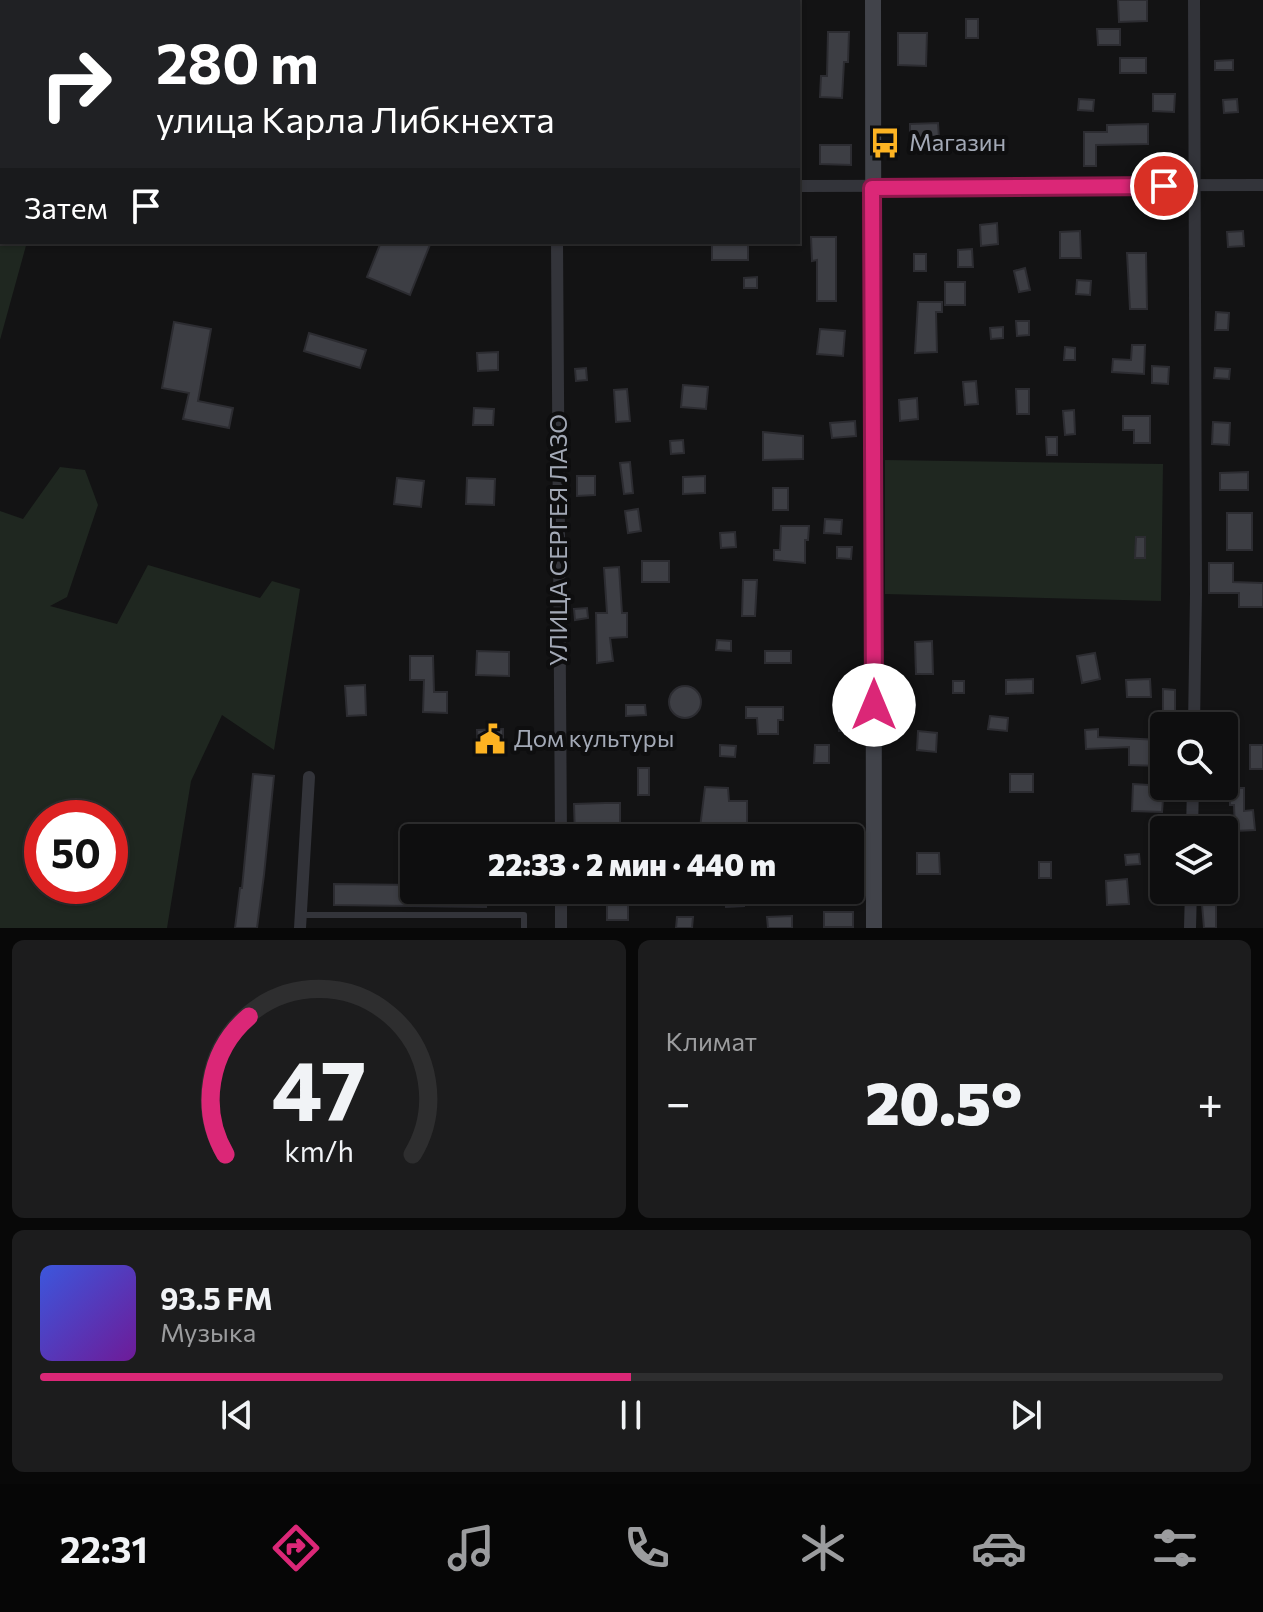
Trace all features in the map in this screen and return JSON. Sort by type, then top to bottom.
[{"type":"main road","points":[[873,0],[874,928]]},
{"type":"street","points":[[1194,0],[1194,712]]},
{"type":"street","points":[[800,186],[1263,185]]},
{"type":"street","name":"УЛИЦА СЕРГЕЯ ЛАЗО","points":[[557,244],[561,824]]},
{"type":"street","points":[[300,921],[309,777]]},
{"type":"street","points":[[561,904],[561,928]]},
{"type":"street","points":[[1190,928],[1191,904]]},
{"type":"lane","points":[[300,921],[524,915],[524,928]]},
{"type":"shaded area","points":[[0,244],[26,244],[0,340]]},
{"type":"shaded area","points":[[885,460],[1163,464],[1161,601],[885,594]]},
{"type":"shaded area","points":[[60,467],[85,470],[98,505],[67,597],[50,606],[117,624],[148,565],[260,598],[272,581],[300,589],[274,750],[222,715],[191,781],[167,928],[0,928],[0,511],[23,519]]},
{"type":"building","points":[[1118,0],[1147,0],[1147,21],[1119,22]]},
{"type":"building","points":[[966,19],[978,19],[978,38],[966,38]]},
{"type":"building","points":[[1097,29],[1120,29],[1120,45],[1098,45]]},
{"type":"building","points":[[828,32],[849,32],[842,98],[820,97],[821,76],[827,76]]},
{"type":"building","points":[[898,33],[927,33],[926,66],[898,65]]},
{"type":"building","points":[[1120,58],[1146,58],[1146,73],[1120,73]]},
{"type":"building","points":[[1233,60],[1233,70],[1215,70],[1215,61]]},
{"type":"building","points":[[1153,94],[1175,94],[1174,112],[1153,111]]},
{"type":"building","points":[[1079,99],[1094,100],[1093,111],[1078,110]]},
{"type":"building","points":[[1237,99],[1238,112],[1224,113],[1223,100]]},
{"type":"building","points":[[938,123],[939,138],[910,139],[910,124]]},
{"type":"building","points":[[1148,124],[1148,144],[1096,145],[1096,166],[1084,166],[1084,132],[1107,132],[1107,125]]},
{"type":"building","points":[[820,145],[851,145],[851,165],[820,164]]},
{"type":"building","points":[[997,223],[998,244],[981,246],[980,225]]},
{"type":"building","points":[[1080,231],[1081,258],[1060,258],[1060,232]]},
{"type":"building","points":[[1243,231],[1244,246],[1228,247],[1227,232]]},
{"type":"building","points":[[811,237],[836,237],[836,301],[817,301],[817,260],[812,261]]},
{"type":"building","points":[[380,244],[430,244],[410,295],[367,277]]},
{"type":"building","points":[[712,244],[748,244],[748,260],[712,260]]},
{"type":"building","points":[[972,249],[973,267],[958,267],[958,250]]},
{"type":"building","points":[[1127,253],[1146,253],[1147,309],[1130,309]]},
{"type":"building","points":[[914,254],[926,254],[926,271],[914,271]]},
{"type":"building","points":[[1025,268],[1030,290],[1019,292],[1014,271]]},
{"type":"building","points":[[757,277],[757,288],[744,288],[744,278]]},
{"type":"building","points":[[1077,280],[1091,281],[1090,295],[1076,294]]},
{"type":"building","points":[[945,282],[965,282],[965,305],[945,305]]},
{"type":"building","points":[[918,302],[942,302],[942,312],[936,312],[937,352],[915,353]]},
{"type":"building","points":[[1216,312],[1229,313],[1228,330],[1215,330]]},
{"type":"building","points":[[1016,321],[1029,321],[1029,335],[1017,336]]},
{"type":"building","points":[[174,322],[211,329],[198,401],[233,408],[229,428],[183,419],[189,393],[162,388]]},
{"type":"building","points":[[1003,327],[1003,338],[991,339],[990,328]]},
{"type":"building","points":[[820,329],[845,331],[843,356],[817,354]]},
{"type":"building","points":[[309,333],[366,350],[360,368],[304,351]]},
{"type":"building","points":[[1132,345],[1145,345],[1144,374],[1112,372],[1113,359],[1131,360]]},
{"type":"building","points":[[1065,347],[1075,348],[1075,360],[1064,360]]},
{"type":"building","points":[[498,352],[498,370],[478,371],[477,353]]},
{"type":"building","points":[[1152,366],[1169,367],[1168,384],[1152,383]]},
{"type":"building","points":[[586,368],[587,380],[576,381],[575,369]]},
{"type":"building","points":[[1215,368],[1230,369],[1229,379],[1214,378]]},
{"type":"building","points":[[976,381],[978,404],[965,405],[963,382]]},
{"type":"building","points":[[683,385],[708,387],[706,409],[681,407]]},
{"type":"building","points":[[627,389],[630,421],[616,422],[614,390]]},
{"type":"building","points":[[1016,389],[1029,389],[1029,414],[1017,414]]},
{"type":"building","points":[[917,398],[918,419],[900,421],[899,400]]},
{"type":"building","points":[[474,408],[494,409],[493,425],[473,425]]},
{"type":"building","points":[[1074,410],[1075,434],[1065,435],[1063,411]]},
{"type":"building","points":[[1123,416],[1150,416],[1150,443],[1134,443],[1134,430],[1123,430]]},
{"type":"building","points":[[855,421],[856,436],[832,438],[830,423]]},
{"type":"building","points":[[1213,422],[1230,423],[1229,445],[1212,444]]},
{"type":"building","points":[[763,432],[803,436],[803,459],[763,460]]},
{"type":"building","points":[[1046,437],[1057,437],[1057,455],[1047,455]]},
{"type":"building","points":[[683,440],[684,453],[671,454],[670,441]]},
{"type":"building","points":[[630,462],[633,493],[624,494],[620,463]]},
{"type":"building","points":[[1248,472],[1248,490],[1220,490],[1220,473]]},
{"type":"building","points":[[577,476],[595,476],[595,495],[577,496]]},
{"type":"building","points":[[705,476],[705,493],[683,494],[683,477]]},
{"type":"building","points":[[397,478],[424,481],[421,507],[394,504]]},
{"type":"building","points":[[467,478],[495,479],[494,505],[466,504]]},
{"type":"building","points":[[773,488],[788,488],[788,510],[773,510]]},
{"type":"building","points":[[638,509],[641,531],[628,533],[625,511]]},
{"type":"building","points":[[1227,513],[1252,513],[1252,550],[1227,550]]},
{"type":"building","points":[[825,519],[842,520],[841,534],[824,533]]},
{"type":"building","points":[[781,526],[809,526],[808,540],[805,540],[805,563],[774,560],[774,550],[780,550]]},
{"type":"building","points":[[735,532],[736,547],[721,548],[720,533]]},
{"type":"building","points":[[1136,537],[1145,537],[1145,558],[1135,558]]},
{"type":"building","points":[[837,547],[852,547],[851,559],[837,558]]},
{"type":"building","points":[[642,561],[669,561],[669,582],[642,582]]},
{"type":"building","points":[[1209,563],[1233,563],[1233,582],[1263,583],[1263,607],[1239,607],[1239,593],[1209,593]]},
{"type":"building","points":[[619,567],[622,613],[627,613],[627,637],[610,638],[613,661],[597,663],[596,613],[607,613],[604,568]]},
{"type":"building","points":[[743,580],[757,580],[755,616],[742,616]]},
{"type":"building","points":[[587,608],[588,618],[575,620],[574,609]]},
{"type":"building","points":[[717,640],[731,641],[731,651],[716,650]]},
{"type":"building","points":[[932,641],[933,674],[916,674],[915,642]]},
{"type":"building","points":[[477,651],[509,652],[509,676],[476,675]]},
{"type":"building","points":[[765,651],[791,651],[791,663],[765,663]]},
{"type":"building","points":[[1095,653],[1100,679],[1082,683],[1077,656]]},
{"type":"building","points":[[410,656],[433,656],[434,692],[447,692],[447,713],[423,712],[424,680],[410,680]]},
{"type":"building","points":[[1033,679],[1033,693],[1006,694],[1006,680]]},
{"type":"building","points":[[1150,679],[1151,697],[1127,697],[1126,680]]},
{"type":"building","points":[[953,681],[964,681],[964,693],[953,693]]},
{"type":"building","points":[[365,685],[366,715],[347,716],[345,686]]},
{"type":"building","points":[[685,686],[696,691],[701,702],[696,713],[685,718],[674,713],[669,702],[674,691]]},
{"type":"building","points":[[1163,689],[1175,690],[1175,712],[1163,712]]},
{"type":"building","points":[[626,705],[645,705],[646,715],[626,716]]},
{"type":"building","points":[[746,707],[783,707],[783,720],[778,720],[778,734],[758,734],[757,718],[746,718]]},
{"type":"building","points":[[990,716],[1008,718],[1007,731],[988,729]]},
{"type":"building","points":[[838,717],[854,717],[854,731],[839,731]]},
{"type":"building","name":"Дом культуры","points":[[503,729],[503,748],[478,750],[477,730]]},
{"type":"building","points":[[1098,729],[1098,737],[1150,739],[1150,766],[1129,765],[1129,747],[1086,749],[1085,730]]},
{"type":"building","points":[[918,731],[937,733],[936,752],[917,750]]},
{"type":"building","points":[[720,745],[736,746],[735,757],[720,756]]},
{"type":"building","points":[[815,745],[829,745],[829,763],[814,763]]},
{"type":"building","points":[[1250,745],[1263,745],[1263,769],[1250,769]]},
{"type":"building","points":[[638,768],[649,768],[649,795],[638,795]]},
{"type":"building","points":[[253,774],[274,776],[264,875],[257,928],[235,928],[242,888]]},
{"type":"building","points":[[1010,774],[1033,774],[1033,792],[1010,792]]},
{"type":"building","points":[[1133,784],[1150,785],[1150,800],[1163,800],[1162,812],[1132,811]]},
{"type":"building","points":[[705,787],[728,788],[729,801],[747,801],[747,824],[700,824]]},
{"type":"building","points":[[1238,788],[1244,788],[1244,811],[1253,810],[1255,830],[1238,831],[1238,816],[1234,816],[1234,805],[1230,805],[1230,800],[1238,800]]},
{"type":"building","points":[[620,803],[620,824],[575,824],[574,804]]},
{"type":"building","points":[[917,853],[939,853],[940,874],[917,874]]},
{"type":"building","points":[[1139,854],[1140,864],[1126,865],[1125,855]]},
{"type":"building","points":[[1039,862],[1051,862],[1051,878],[1039,878]]},
{"type":"building","points":[[1127,879],[1129,904],[1107,905],[1106,881]]},
{"type":"building","points":[[334,884],[400,885],[400,904],[486,904],[486,907],[334,905]]},
{"type":"building","points":[[607,904],[628,904],[628,920],[607,920]]},
{"type":"building","points":[[726,904],[744,904],[744,906],[726,907]]},
{"type":"building","points":[[1202,904],[1216,904],[1216,928],[1204,928]]},
{"type":"building","points":[[824,912],[853,912],[853,927],[824,927]]},
{"type":"building","points":[[792,916],[792,928],[768,928],[767,917]]},
{"type":"building","points":[[677,917],[693,917],[692,928],[676,928]]},
{"type":"place","name":"Магазин","points":[[885,143]]},
{"type":"place","name":"Дом культуры","points":[[490,739]]},
{"type":"route","points":[[874,705],[872,188],[1164,186]]}]
